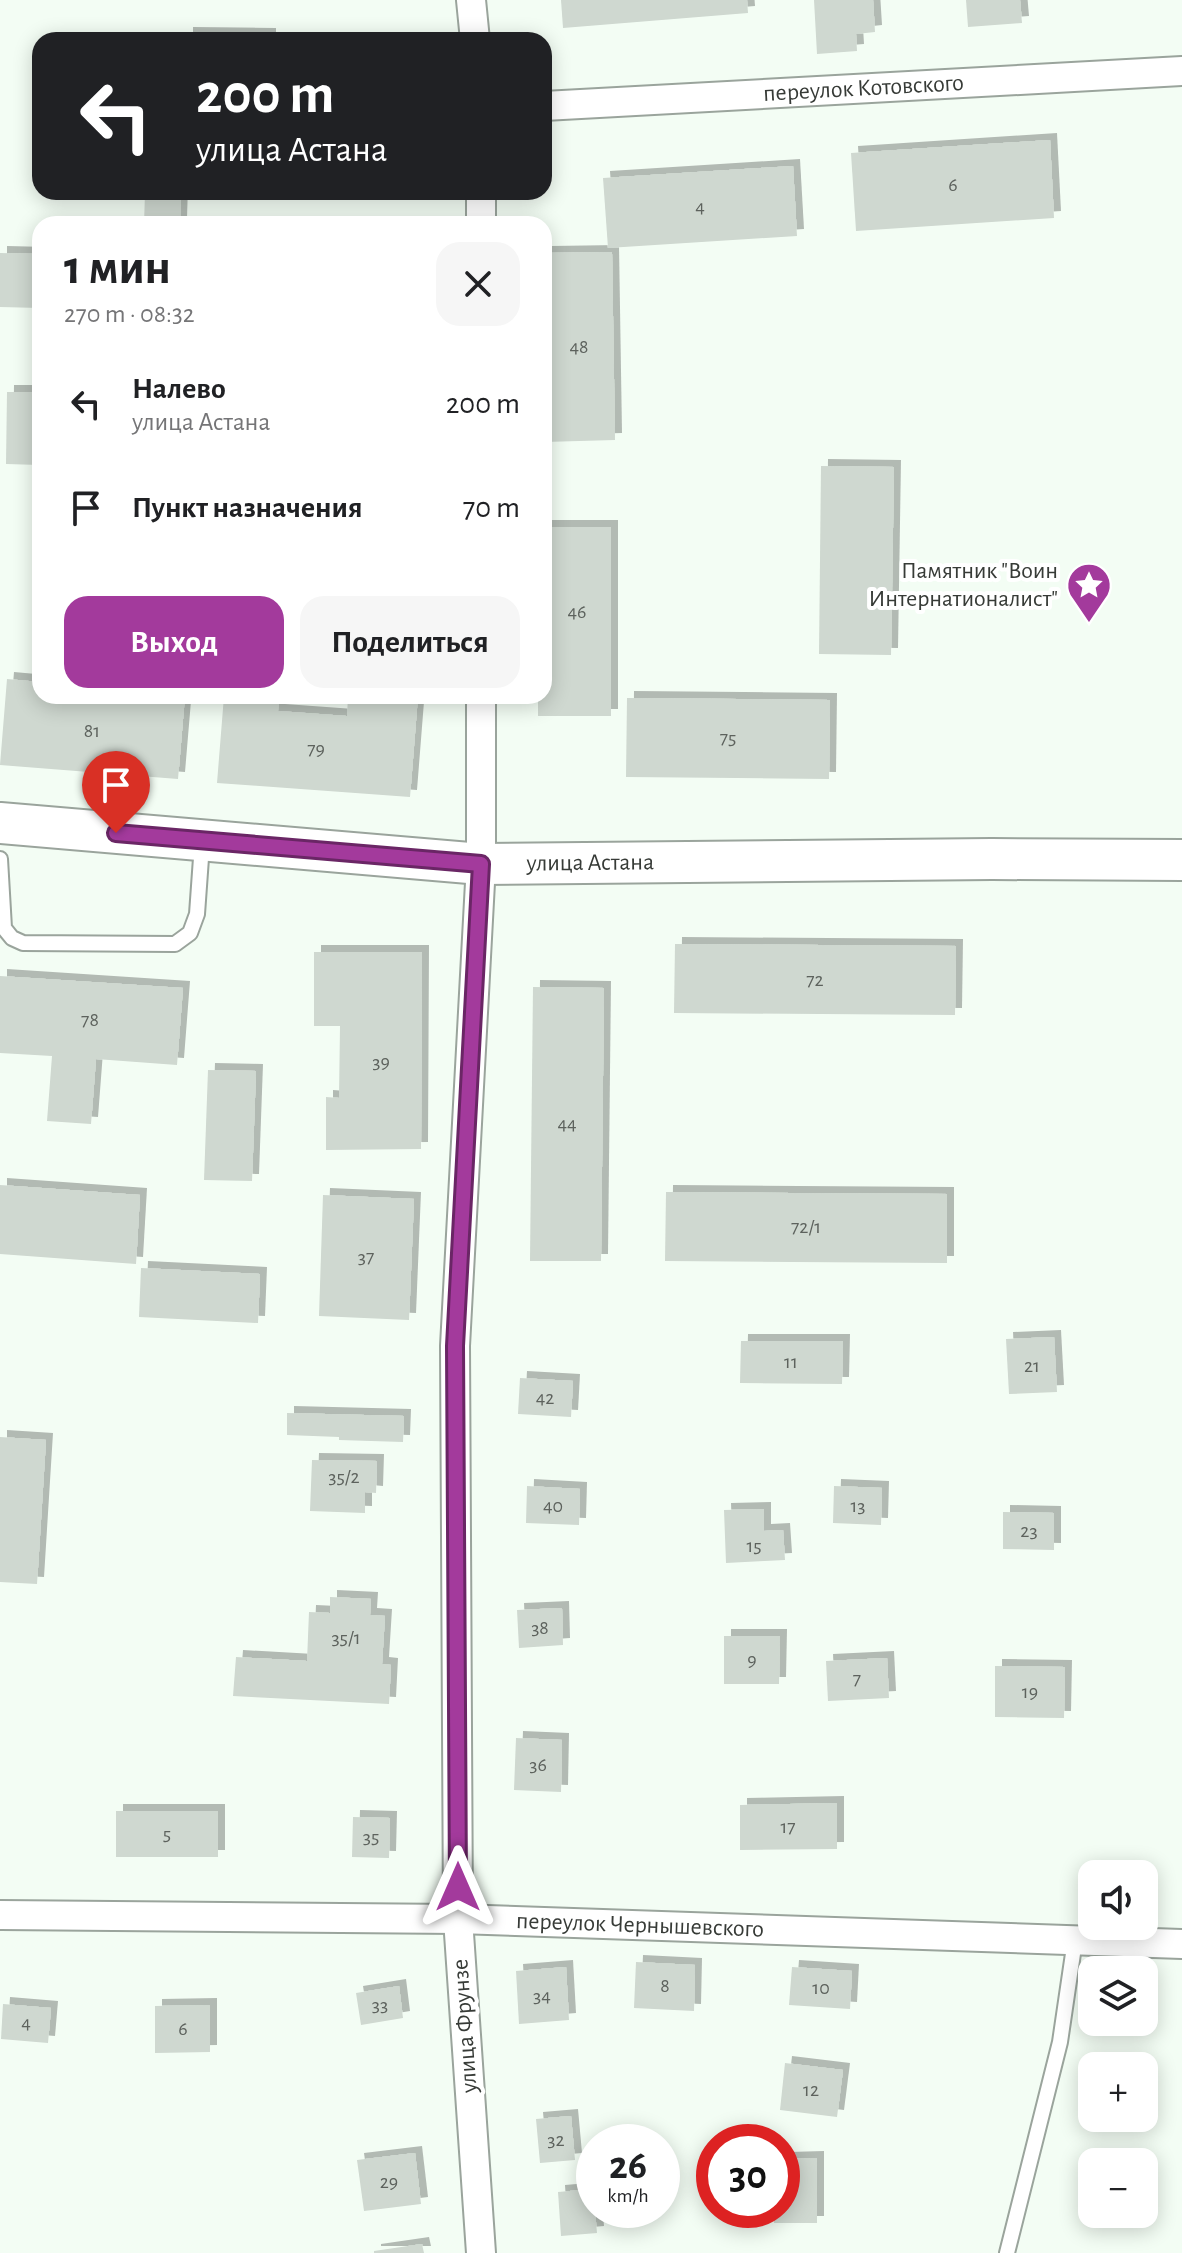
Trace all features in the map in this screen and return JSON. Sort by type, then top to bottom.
[{"type":"street","points":[[471,0],[474,32]]},
{"type":"street","name":"переулок Котовского","points":[[552,106],[1182,71]]},
{"type":"street","name":"улица Фрунзе","points":[[481,704],[481,864],[455,1346],[458,1919],[481,2253]]},
{"type":"street","name":"улица Астана","points":[[0,823],[481,864],[1182,860]]},
{"type":"street","name":"переулок Чернышевского","points":[[0,1915],[458,1919],[1182,1944]]},
{"type":"lane","points":[[0,859],[4,928],[12,938],[23,943],[175,944],[190,933],[197,914],[202,840]]},
{"type":"lane","points":[[1007,2253],[1060,2042],[1075,1940]]},
{"type":"building","points":[[561,0],[747,0],[748,13],[563,28]]},
{"type":"building","points":[[814,0],[873,0],[875,32],[856,34],[857,51],[817,54]]},
{"type":"building","points":[[966,0],[1020,0],[1022,23],[968,27]]},
{"type":"building","points":[[1050,140],[1054,218],[856,231],[851,153]]},
{"type":"building","points":[[793,166],[797,236],[608,248],[603,178]]},
{"type":"building","points":[[145,200],[181,200],[180,216],[144,216]]},
{"type":"building","points":[[612,252],[615,440],[552,442],[552,253]]},
{"type":"building","points":[[0,253],[32,254],[32,308],[0,307]]},
{"type":"building","points":[[7,392],[32,392],[32,465],[6,464]]},
{"type":"building","points":[[821,466],[894,467],[891,655],[819,654]]},
{"type":"building","points":[[552,527],[611,527],[611,716],[538,716],[538,704],[552,704]]},
{"type":"building","points":[[7,679],[32,681],[32,704],[184,704],[178,779],[0,765]]},
{"type":"building","points":[[627,698],[830,700],[829,779],[626,777]]},
{"type":"building","points":[[223,704],[278,704],[278,711],[347,716],[348,704],[417,704],[410,797],[217,783]]},
{"type":"building","points":[[675,944],[956,946],[955,1015],[674,1013]]},
{"type":"building","points":[[314,952],[422,952],[421,1149],[326,1150],[326,1097],[339,1098],[340,1026],[314,1026]]},
{"type":"building","points":[[0,976],[183,988],[177,1065],[96,1059],[91,1124],[47,1121],[52,1056],[0,1053]]},
{"type":"building","points":[[533,987],[604,988],[601,1261],[530,1261]]},
{"type":"building","points":[[208,1070],[256,1071],[252,1181],[204,1180]]},
{"type":"building","points":[[0,1185],[140,1195],[136,1264],[0,1254]]},
{"type":"building","points":[[666,1192],[947,1194],[947,1263],[665,1261]]},
{"type":"building","points":[[323,1195],[414,1199],[409,1320],[319,1316]]},
{"type":"building","points":[[141,1268],[260,1274],[258,1323],[139,1317]]},
{"type":"building","points":[[1054,1337],[1057,1392],[1009,1394],[1006,1339]]},
{"type":"building","points":[[741,1341],[843,1341],[842,1384],[740,1383]]},
{"type":"building","points":[[520,1378],[573,1381],[571,1417],[518,1414]]},
{"type":"building","points":[[287,1413],[404,1416],[403,1442],[287,1435]]},
{"type":"building","points":[[0,1437],[46,1440],[37,1584],[0,1582]]},
{"type":"building","points":[[312,1460],[377,1461],[376,1493],[365,1492],[365,1513],[310,1511]]},
{"type":"building","points":[[527,1486],[580,1489],[579,1525],[526,1523]]},
{"type":"building","points":[[834,1486],[882,1488],[881,1525],[833,1523]]},
{"type":"building","points":[[764,1509],[764,1531],[783,1530],[785,1560],[726,1563],[724,1510]]},
{"type":"building","points":[[1003,1512],[1054,1513],[1054,1550],[1003,1549]]},
{"type":"building","points":[[330,1597],[371,1599],[370,1615],[385,1616],[382,1664],[391,1665],[389,1704],[233,1696],[236,1657],[307,1661],[309,1612],[330,1613]]},
{"type":"building","points":[[562,1608],[563,1645],[519,1648],[517,1610]]},
{"type":"building","points":[[724,1636],[780,1636],[779,1684],[724,1684]]},
{"type":"building","points":[[887,1658],[889,1698],[828,1701],[826,1661]]},
{"type":"building","points":[[995,1666],[1065,1667],[1064,1718],[995,1717]]},
{"type":"building","points":[[516,1738],[562,1740],[561,1792],[514,1790]]},
{"type":"building","points":[[837,1803],[837,1849],[740,1850],[740,1805]]},
{"type":"building","points":[[116,1811],[218,1811],[218,1857],[116,1857]]},
{"type":"building","points":[[353,1817],[390,1818],[389,1858],[352,1857]]},
{"type":"building","points":[[636,1962],[695,1965],[694,2011],[634,2008]]},
{"type":"building","points":[[566,1967],[569,2020],[519,2024],[516,1971]]},
{"type":"building","points":[[792,1967],[852,1971],[850,2009],[789,2005]]},
{"type":"building","points":[[399,1986],[403,2018],[361,2025],[356,1993]]},
{"type":"building","points":[[3,2004],[51,2008],[48,2043],[1,2039]]},
{"type":"building","points":[[210,2005],[210,2052],[155,2053],[155,2006]]},
{"type":"building","points":[[785,2063],[843,2070],[837,2117],[780,2110]]},
{"type":"building","points":[[571,2116],[575,2160],[540,2163],[536,2119]]},
{"type":"building","points":[[415,2153],[421,2204],[364,2211],[357,2160]]},
{"type":"building","points":[[800,2158],[817,2158],[817,2223],[800,2223]]},
{"type":"building","points":[[576,2190],[576,2228],[597,2228],[597,2233],[561,2236],[558,2192]]},
{"type":"building","points":[[422,2244],[424,2253],[374,2253],[374,2251]]},
{"type":"place","name":"Памятник \"Воин Интернатионалист\"","points":[[1089,624]]},
{"type":"route","points":[[116,833],[481,864],[455,1346],[458,1887]]}]
